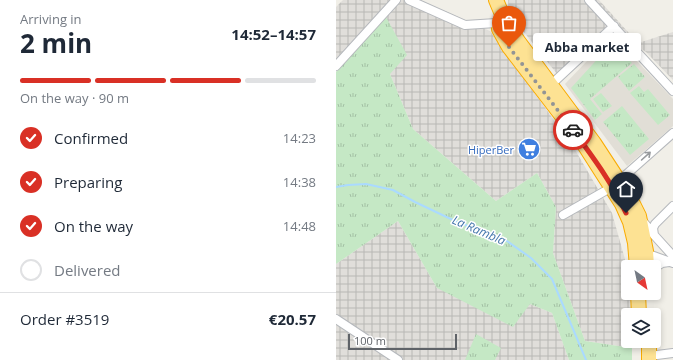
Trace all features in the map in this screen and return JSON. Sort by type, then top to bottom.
[{"type":"highway","points":[[490,0],[496,23],[509,47],[616,184]]},
{"type":"highway","points":[[496,0],[504,19],[518,41],[549,77],[559,95],[594,143],[616,184],[622,204],[635,219],[642,260]]},
{"type":"highway","points":[[642,348],[646,358]]},
{"type":"highway","points":[[646,358],[648,348]]},
{"type":"street","points":[[336,66],[396,0]]},
{"type":"street","points":[[409,0],[465,25],[496,23]]},
{"type":"street","points":[[590,0],[673,91]]},
{"type":"street","points":[[549,77],[614,26]]},
{"type":"street","points":[[563,215],[616,184],[673,133]]},
{"type":"street","points":[[654,235],[653,228],[657,221],[673,206]]},
{"type":"street","points":[[635,219],[654,235],[665,248],[672,260]]},
{"type":"street","points":[[643,260],[652,247],[658,246],[665,248]]},
{"type":"street","points":[[661,260],[672,260]]},
{"type":"street","points":[[661,264],[672,260]]},
{"type":"street","points":[[336,319],[398,360]]},
{"type":"street","points":[[646,358],[673,353]]},
{"type":"shaded area","points":[[343,0],[420,0],[490,31],[574,148],[612,213],[625,260],[621,260],[621,300],[630,300],[631,308],[621,308],[621,346],[585,341],[553,253],[556,207],[537,173],[496,201],[413,129],[390,74],[385,17],[336,72],[336,7]]},
{"type":"shaded area","points":[[508,0],[599,0],[638,43],[673,32],[673,80],[646,52],[607,26],[557,74],[509,13]]},
{"type":"shaded area","points":[[612,35],[673,99],[673,126],[627,166],[565,84]]},
{"type":"shaded area","points":[[398,221],[437,288],[530,304],[552,313],[569,360],[336,360],[336,264]]},
{"type":"green space","points":[[386,17],[407,55],[390,74],[413,129],[496,201],[537,173],[556,207],[553,253],[585,341],[621,346],[621,348],[632,348],[632,360],[569,360],[552,313],[530,304],[513,327],[437,288],[398,221],[336,264],[336,72]]},
{"type":"green space","points":[[613,42],[632,63],[590,99],[602,114],[595,120],[571,88]]},
{"type":"green space","points":[[634,64],[645,77],[629,91],[618,77]]},
{"type":"green space","points":[[639,86],[644,92],[648,89],[670,115],[658,125],[630,93]]},
{"type":"green space","points":[[601,93],[612,106],[603,112],[593,99]]},
{"type":"green space","points":[[622,106],[649,139],[630,155],[603,122]]},
{"type":"green space","points":[[476,334],[501,348],[495,360],[465,360]]},
{"type":"waterway","name":"La Rambla","points":[[336,187],[366,184],[393,190],[455,221],[507,241],[531,258],[552,279],[586,360]]},
{"type":"way so far","points":[[509,47],[573,130]]},
{"type":"place","name":"Abba market","points":[[509,47]]},
{"type":"place","name":"HiperBer","points":[[529,149]]},
{"type":"route","points":[[573,130],[612,187],[626,213]]}]
